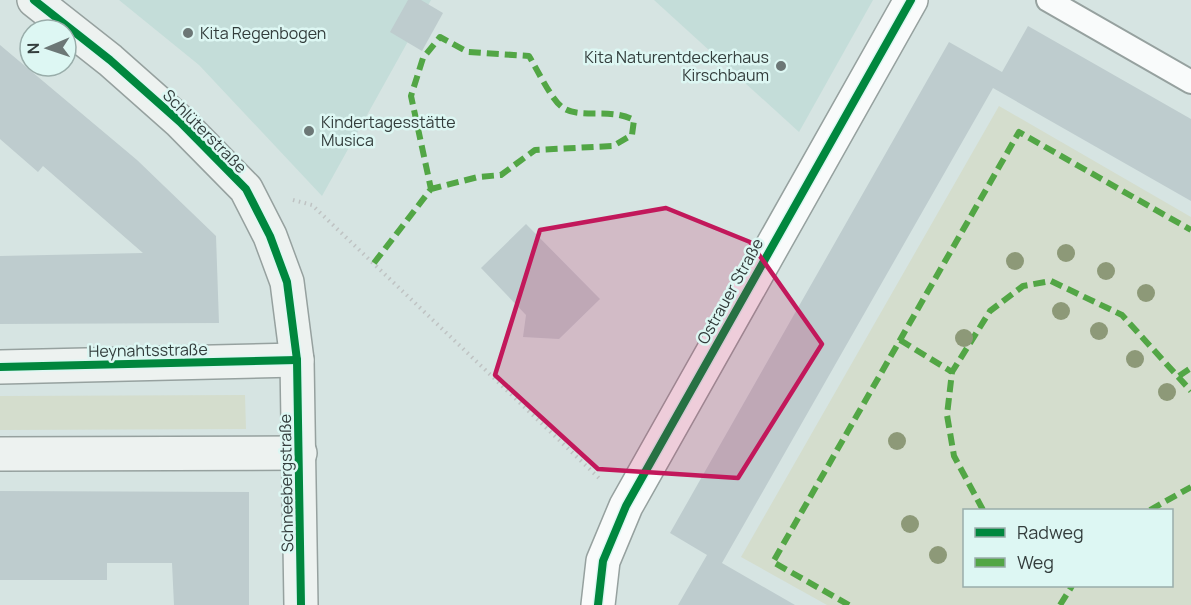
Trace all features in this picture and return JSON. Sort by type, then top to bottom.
[{"type":"street","name":"Schlüterstraße","points":[[34,0],[180,122],[246,189],[270,236],[287,282],[297,360]]},
{"type":"street","name":"Ostrauer Straße","points":[[598,605],[603,561],[626,506],[911,0]]},
{"type":"street","name":"Heynahtsstraße","points":[[0,367],[297,360]]},
{"type":"street","name":"Schneebergstraße","points":[[297,360],[301,605]]},
{"type":"street","points":[[0,454],[300,453]]},
{"type":"lane","points":[[1048,0],[1191,82]]},
{"type":"path","points":[[246,189],[312,205],[576,455],[626,506]]},
{"type":"highlighted area","points":[[666,208],[750,242],[822,344],[738,478],[598,469],[495,375],[540,230]]},
{"type":"shaded area","name":"Kindertagesstätte Musica","points":[[119,0],[431,0],[322,196],[199,65]]},
{"type":"shaded area","name":"Kita Naturentdeckerhaus Kirschbaum","points":[[654,0],[873,0],[799,132]]},
{"type":"shaded area","points":[[999,106],[1191,217],[1191,605],[827,605],[741,557]]},
{"type":"shaded area","points":[[245,395],[246,429],[0,430],[0,396]]},
{"type":"building","points":[[408,0],[421,0],[443,13],[422,51],[390,32]]},
{"type":"building","points":[[1028,26],[1191,119],[1191,201],[993,88],[722,563],[795,605],[678,605],[707,555],[670,533],[949,42],[1002,72]]},
{"type":"building","points":[[0,45],[18,60],[18,78],[39,78],[137,160],[216,236],[219,323],[0,324],[0,256],[143,253],[43,166],[38,172],[0,139]]},
{"type":"building","points":[[526,224],[600,299],[559,339],[523,337],[526,315],[481,268]]},
{"type":"building","points":[[0,491],[249,492],[249,605],[174,605],[172,563],[107,563],[107,580],[0,580]]},
{"type":"marked path","points":[[374,263],[431,189],[411,96],[423,58],[440,37],[468,52],[529,56],[549,91],[562,107],[577,113],[615,114],[634,120],[632,135],[613,146],[535,150],[501,175],[478,177],[431,189]]},
{"type":"marked path","points":[[849,605],[773,562],[1019,132],[1191,230]]},
{"type":"marked path","points":[[982,509],[954,456],[947,415],[952,372],[990,311],[1023,286],[1051,281],[1122,315],[1191,391]]},
{"type":"marked path","points":[[900,340],[952,372]]},
{"type":"marked path","points":[[1179,376],[1191,368]]},
{"type":"marked path","points":[[1152,509],[1191,487]]},
{"type":"marked path","points":[[1060,605],[1071,587]]},
{"type":"cycle path","points":[[34,0],[110,60],[180,122],[246,189],[270,236],[287,282],[297,360],[301,605]]},
{"type":"cycle path","points":[[598,605],[603,561],[626,506],[911,0]]},
{"type":"cycle path","points":[[0,367],[297,360]]},
{"type":"place","name":"Kita Regenbogen","points":[[188,33]]},
{"type":"place","name":"Kita Naturentdeckerhaus Kirschbaum","points":[[781,66]]},
{"type":"place","name":"Kindertagesstätte Musica","points":[[309,131]]}]
